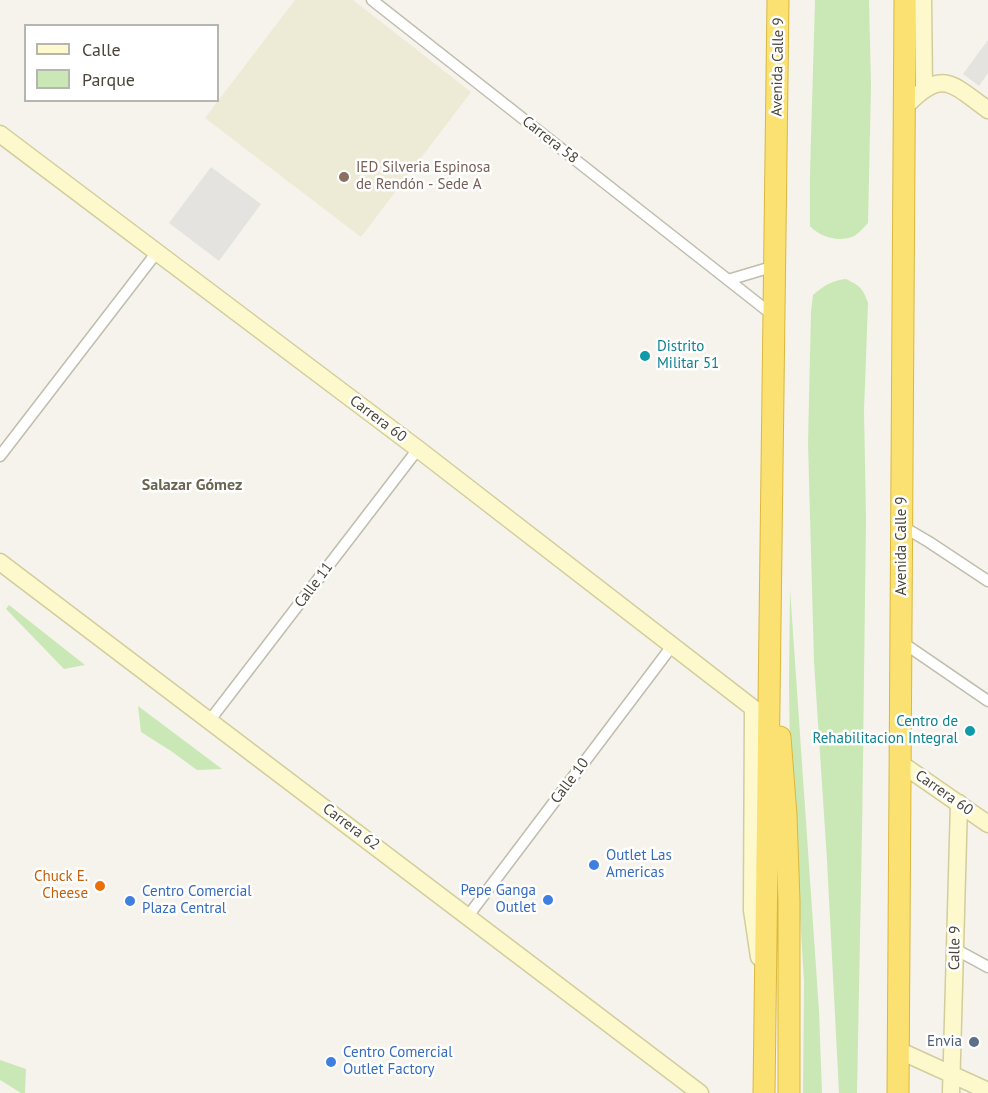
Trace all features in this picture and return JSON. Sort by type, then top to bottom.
[{"type":"highway","name":"Avenida Calle 9","points":[[764,1093],[778,0]]},
{"type":"highway","name":"Avenida Calle 9","points":[[898,1093],[905,0]]},
{"type":"highway","points":[[753,708],[770,621]]},
{"type":"highway","points":[[770,621],[787,825],[789,1093]]},
{"type":"street","name":"Carrera 58","points":[[372,0],[774,316]]},
{"type":"street","points":[[923,0],[924,89]]},
{"type":"street","points":[[905,107],[924,89],[939,84],[952,85],[988,110]]},
{"type":"street","name":"Carrera 60","points":[[0,134],[418,449],[753,708]]},
{"type":"street","points":[[0,456],[157,252]]},
{"type":"street","points":[[728,280],[775,266]]},
{"type":"street","name":"Calle 11","points":[[210,720],[418,449]]},
{"type":"street","points":[[902,526],[988,581]]},
{"type":"street","name":"Carrera 62","points":[[0,562],[700,1093]]},
{"type":"street","points":[[901,642],[988,701]]},
{"type":"street","name":"Calle 10","points":[[468,916],[672,646]]},
{"type":"street","name":"Avenida Calle 9","points":[[753,708],[752,910],[765,999]]},
{"type":"street","name":"Carrera 60","points":[[900,763],[988,824]]},
{"type":"street","name":"Calle 9","points":[[951,1093],[958,803]]},
{"type":"street","points":[[955,949],[988,967]]},
{"type":"street","points":[[898,1050],[988,1091]]},
{"type":"shaded area","name":"IED Silveria Espinosa de Rendón - Sede A","points":[[295,0],[353,0],[471,92],[361,237],[205,118]]},
{"type":"shaded area","points":[[988,40],[988,73],[979,86],[963,74]]},
{"type":"shaded area","points":[[211,167],[261,204],[219,261],[169,223]]},
{"type":"green space","points":[[815,0],[869,0],[871,85],[868,223],[857,234],[847,238],[835,239],[824,236],[810,226]]},
{"type":"green space","points":[[846,279],[860,288],[868,303],[864,411],[866,519],[857,1093],[839,1093],[814,662],[808,443],[813,295],[828,284]]},
{"type":"green space","points":[[790,589],[819,1011],[822,1093],[803,1093],[804,981],[790,757]]},
{"type":"green space","points":[[9,605],[85,665],[64,669],[6,609]]},
{"type":"green space","points":[[138,706],[222,769],[197,770],[141,732]]},
{"type":"green space","points":[[0,1060],[26,1069],[25,1093],[21,1093],[0,1080]]},
{"type":"place","name":"IED Silveria Espinosa de Rendón - Sede A","points":[[344,177]]},
{"type":"place","name":"Distrito Militar 51","points":[[645,356]]},
{"type":"place","name":"Centro de Rehabilitacion Integral","points":[[970,731]]},
{"type":"place","name":"Outlet Las Americas","points":[[594,865]]},
{"type":"place","name":"Chuck E. Cheese","points":[[100,886]]},
{"type":"place","name":"Pepe Ganga Outlet","points":[[548,900]]},
{"type":"place","name":"Centro Comercial Plaza Central","points":[[130,901]]},
{"type":"place","name":"Envia","points":[[974,1042]]},
{"type":"place","name":"Centro Comercial Outlet Factory","points":[[331,1062]]},
{"type":"district","name":"Salazar Gómez","points":[[192,485]]}]
